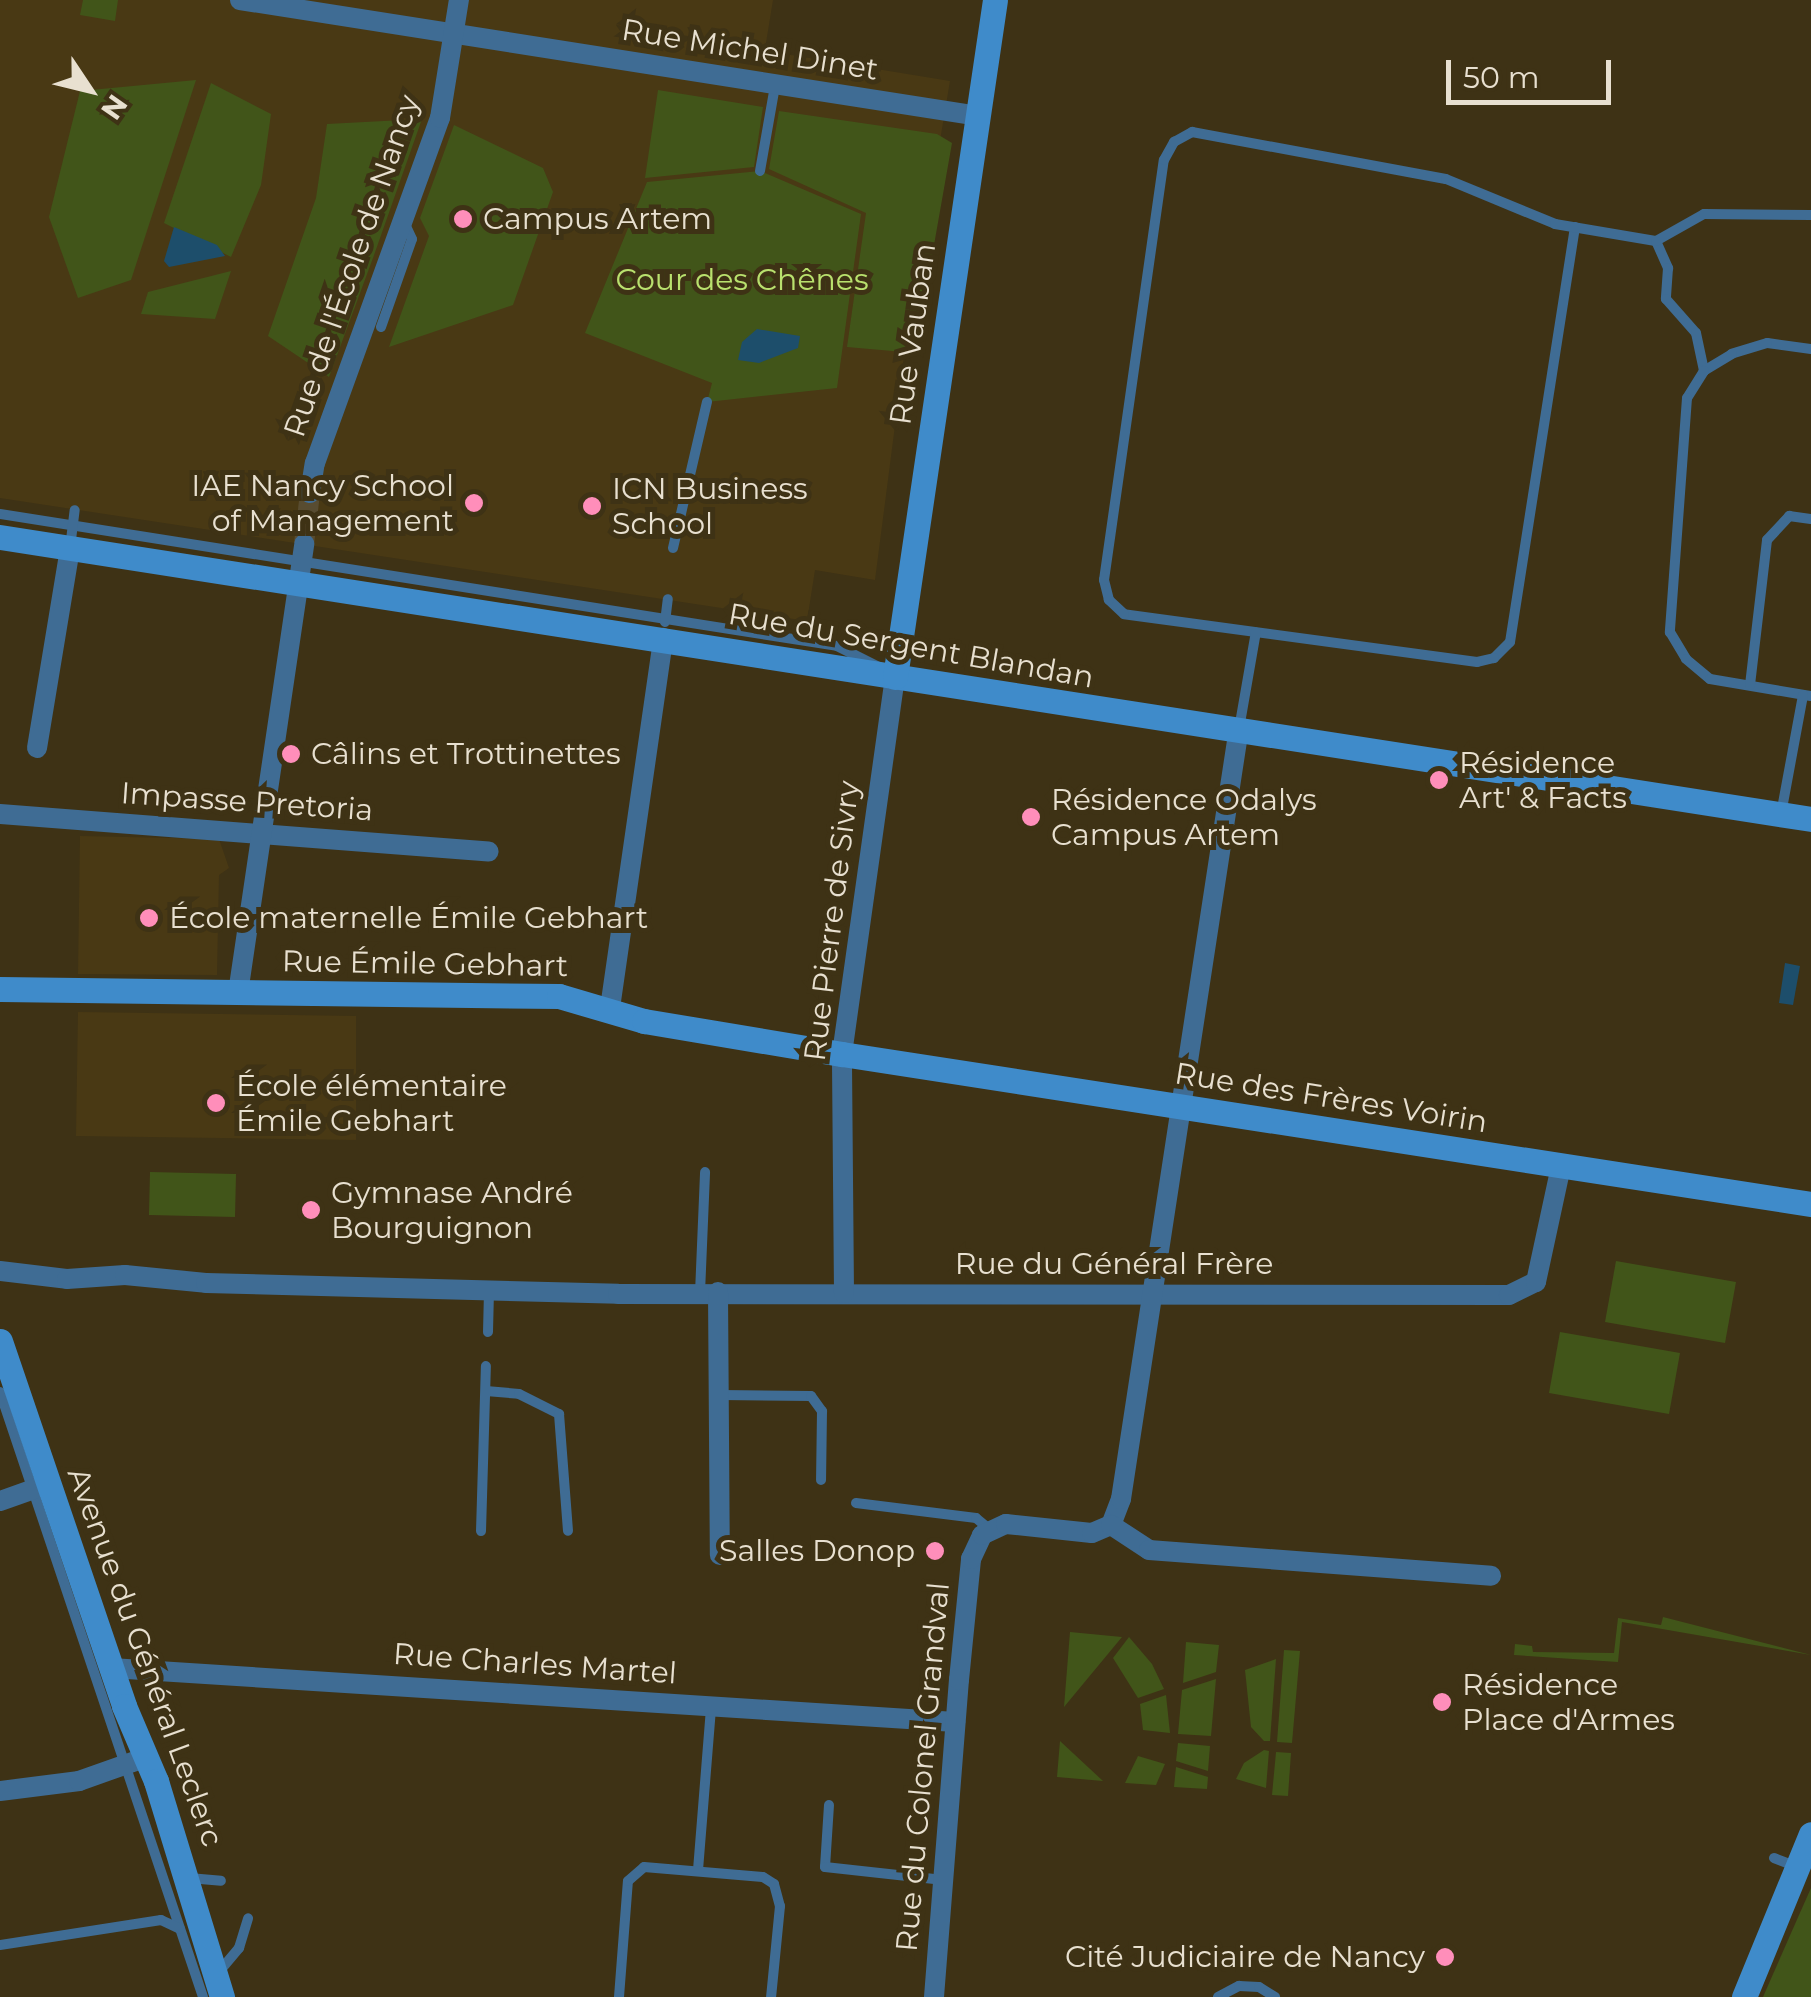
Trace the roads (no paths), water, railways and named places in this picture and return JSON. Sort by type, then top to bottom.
[{"type":"street","name":"Rue Michel Dinet","points":[[240,0],[978,116]]},
{"type":"street","name":"Rue de l'École de Nancy","points":[[310,492],[315,462],[440,118],[459,0]]},
{"type":"street","name":"Rue Vauban","points":[[894,677],[994,0]]},
{"type":"street","name":"Rue du Sergent Blandan","points":[[0,538],[72,537],[301,563],[664,627],[894,677],[1238,734],[1811,819]]},
{"type":"street","points":[[38,748],[72,537]]},
{"type":"street","points":[[238,993],[301,563]]},
{"type":"street","points":[[610,1008],[664,627]]},
{"type":"street","name":"Rue Pierre de Sivry","points":[[844,1294],[842,1054],[894,677]]},
{"type":"street","points":[[983,1536],[1006,1524],[1092,1533],[1112,1525],[1122,1499],[1149,1294],[1238,734]]},
{"type":"street","name":"Impasse Pretoria","points":[[0,814],[488,852]]},
{"type":"street","name":"Rue Émile Gebhart","points":[[0,988],[559,996],[644,1021],[842,1054]]},
{"type":"street","name":"Rue des Frères Voirin","points":[[842,1054],[1811,1204]]},
{"type":"street","name":"Rue du Général Frère","points":[[0,1271],[106,1280],[124,1275],[206,1283],[568,1292],[1526,1291],[1540,1271],[1561,1166]]},
{"type":"street","points":[[709,1292],[719,1395],[720,1555]]},
{"type":"street","name":"Avenue du Général Leclerc","points":[[0,1341],[40,1487],[134,1761],[189,1878],[192,1928],[220,1986]]},
{"type":"street","points":[[1,1501],[40,1487]]},
{"type":"street","points":[[1112,1525],[1149,1550],[1491,1576]]},
{"type":"street","name":"Rue du Colonel Grandval","points":[[934,1997],[955,1722],[983,1536]]},
{"type":"street","name":"Rue Charles Martel","points":[[103,1671],[955,1722]]},
{"type":"street","points":[[0,1791],[78,1781],[134,1761]]},
{"type":"street","points":[[1744,1997],[1786,1862],[1811,1834]]},
{"type":"lane","points":[[760,171],[775,86]]},
{"type":"lane","points":[[1575,228],[1510,642],[1494,658],[1477,662],[1124,614],[1108,600],[1104,580],[1164,160],[1174,142],[1192,132],[1446,179],[1514,211],[1575,228],[1656,241],[1704,214],[1811,215]]},
{"type":"lane","points":[[381,327],[412,239],[404,222]]},
{"type":"lane","points":[[1656,241],[1668,268],[1666,299],[1696,333],[1704,371]]},
{"type":"lane","points":[[1781,815],[1807,695],[1710,679],[1686,659],[1670,632],[1687,398],[1704,371],[1767,343],[1811,349]]},
{"type":"lane","points":[[673,548],[708,402]]},
{"type":"lane","points":[[0,514],[72,537],[75,510]]},
{"type":"lane","points":[[1750,686],[1766,540],[1788,516],[1811,518]]},
{"type":"lane","points":[[664,627],[668,600]]},
{"type":"lane","points":[[1238,734],[1256,632]]},
{"type":"lane","points":[[705,1172],[709,1292]]},
{"type":"lane","points":[[488,1332],[489,1290]]},
{"type":"lane","points":[[482,1531],[486,1366]]},
{"type":"lane","points":[[486,1391],[520,1394],[559,1414],[568,1532]]},
{"type":"lane","points":[[0,1392],[40,1487]]},
{"type":"lane","points":[[719,1395],[812,1396],[822,1411],[820,1480]]},
{"type":"lane","points":[[856,1503],[976,1518],[983,1536]]},
{"type":"lane","points":[[698,1870],[711,1708]]},
{"type":"lane","points":[[134,1761],[192,1928],[203,1997]]},
{"type":"lane","points":[[829,1804],[825,1868],[943,1880]]},
{"type":"lane","points":[[619,1997],[632,1872],[698,1870],[774,1884],[780,1906],[771,1997]]},
{"type":"lane","points":[[189,1878],[222,1881]]},
{"type":"lane","points":[[220,1986],[240,1948],[248,1918]]},
{"type":"lane","points":[[0,1945],[161,1920],[192,1928]]},
{"type":"lane","points":[[1218,1997],[1240,1986],[1276,1997]]},
{"type":"water","points":[[174,227],[217,245],[225,256],[169,267],[164,261]]},
{"type":"water","points":[[757,329],[800,336],[798,348],[759,363],[738,360],[742,342]]},
{"type":"water","points":[[1785,963],[1800,966],[1793,1005],[1779,1003]]},
{"type":"tunnel","points":[[304,544],[310,493]]},
{"type":"place","name":"Campus Artem","points":[[463,219]]},
{"type":"place","name":"IAE Nancy School of Management","points":[[474,503]]},
{"type":"place","name":"ICN Business School","points":[[592,506]]},
{"type":"place","name":"Câlins et Trottinettes","points":[[291,754]]},
{"type":"place","name":"Résidence Art' & Facts","points":[[1439,780]]},
{"type":"place","name":"Résidence Odalys Campus Artem","points":[[1031,817]]},
{"type":"place","name":"École maternelle Émile Gebhart","points":[[149,918]]},
{"type":"place","name":"École élémentaire Émile Gebhart","points":[[216,1103]]},
{"type":"place","name":"Gymnase André Bourguignon","points":[[311,1210]]},
{"type":"place","name":"Salles Donop","points":[[935,1551]]},
{"type":"place","name":"Résidence Place d'Armes","points":[[1442,1702]]},
{"type":"place","name":"Cité Judiciaire de Nancy","points":[[1445,1957]]},
{"type":"park label","name":"Cour des Chênes","points":[[742,280]]}]
